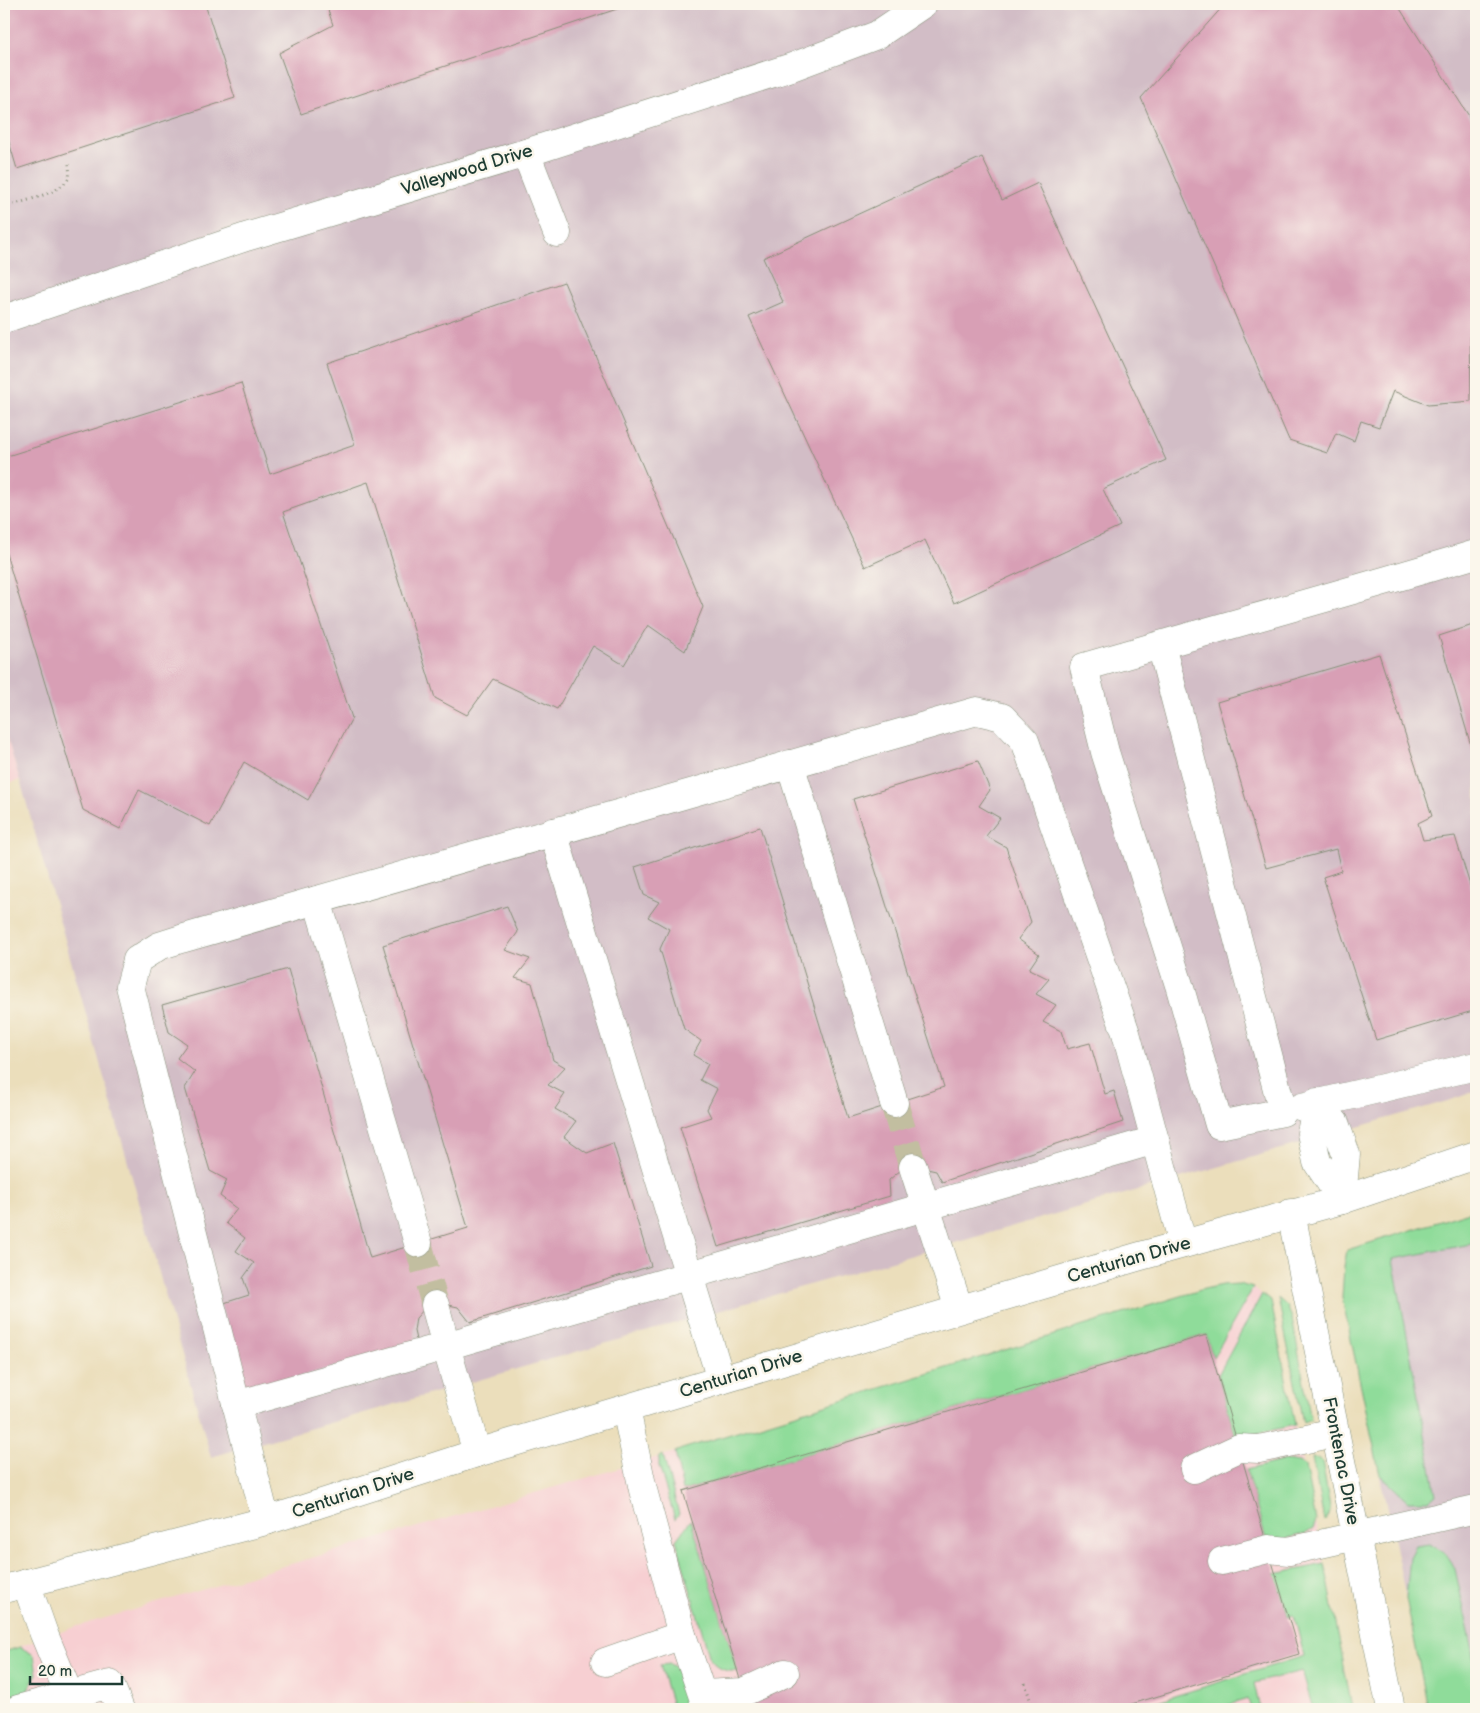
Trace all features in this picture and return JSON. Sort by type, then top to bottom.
[{"type":"street","name":"Valleywood Drive","points":[[4,319],[246,237],[526,153],[809,61],[877,35],[923,4]]},
{"type":"street","points":[[526,153],[557,233]]},
{"type":"street","points":[[1476,554],[1084,668],[1103,743],[1180,988],[1219,1125],[1283,1112],[1317,1102],[1476,1066]]},
{"type":"street","points":[[1161,645],[1283,1112]]},
{"type":"street","points":[[266,1521],[130,986],[137,960],[159,946],[181,938],[977,711],[1002,717],[1025,741],[1126,1034],[1183,1244]]},
{"type":"street","points":[[790,764],[894,1103]]},
{"type":"street","points":[[553,832],[721,1380]]},
{"type":"street","points":[[317,900],[418,1243]]},
{"type":"street","points":[[1317,1102],[1335,1123],[1346,1154],[1342,1200]]},
{"type":"street","points":[[236,1405],[1155,1140]]},
{"type":"street","name":"Centurian Drive","points":[[15,1586],[266,1521],[477,1453],[721,1380],[1183,1244],[1342,1200],[1476,1155]]},
{"type":"street","points":[[914,1168],[960,1309]]},
{"type":"street","name":"Frontenac Drive","points":[[1291,1213],[1391,1709]]},
{"type":"street","points":[[435,1305],[477,1453]]},
{"type":"street","points":[[626,1409],[643,1490],[682,1635],[705,1702]]},
{"type":"street","points":[[1194,1469],[1239,1448],[1259,1449],[1335,1433]]},
{"type":"street","points":[[1222,1561],[1268,1549],[1289,1551],[1476,1509]]},
{"type":"street","points":[[15,1586],[44,1634],[71,1702]]},
{"type":"street","points":[[605,1662],[682,1635]]},
{"type":"street","points":[[18,1709],[71,1702],[110,1684],[120,1709]]},
{"type":"path","points":[[4,207],[62,186],[69,176],[69,164]]},
{"type":"path","points":[[1024,1683],[1033,1709]]},
{"type":"shaded area","points":[[4,4],[1476,4],[1476,1091],[1451,1100],[211,1457],[4,728]]},
{"type":"shaded area","points":[[4,728],[20,780],[4,785]]},
{"type":"shaded area","points":[[1476,1210],[1476,1709],[1428,1709],[1342,1298],[1344,1267],[1347,1250]]},
{"type":"shaded area","points":[[1239,1284],[1253,1288],[1271,1301],[1352,1709],[4,1709],[4,1652],[78,1626],[675,1452],[1223,1285]]},
{"type":"green space","points":[[1476,1210],[1476,1243],[1393,1259],[1436,1495],[1429,1501],[1408,1501],[1380,1475],[1342,1298],[1347,1250]]},
{"type":"green space","points":[[1239,1284],[1253,1288],[1213,1358],[1206,1335],[683,1491],[675,1452],[682,1449],[1204,1289]]},
{"type":"green space","points":[[1262,1294],[1271,1301],[1295,1425],[1236,1438],[1218,1375]]},
{"type":"green space","points":[[1278,1298],[1287,1306],[1292,1318],[1311,1420],[1303,1423]]},
{"type":"green space","points":[[663,1455],[679,1514],[675,1519],[659,1466],[659,1458]]},
{"type":"green space","points":[[1312,1458],[1322,1462],[1330,1507],[1329,1515],[1324,1521]]},
{"type":"green space","points":[[1286,1460],[1299,1462],[1305,1466],[1316,1521],[1313,1529],[1305,1534],[1267,1543],[1246,1470]]},
{"type":"green space","points":[[691,1520],[738,1671],[722,1669],[710,1659],[676,1540]]},
{"type":"green space","points":[[1429,1544],[1444,1552],[1455,1569],[1476,1664],[1476,1709],[1428,1709],[1406,1598],[1410,1557],[1416,1546]]},
{"type":"green space","points":[[1325,1564],[1352,1709],[1313,1709],[1302,1671],[1254,1683],[1260,1709],[1251,1709],[1248,1699],[1214,1709],[1132,1709],[1304,1656],[1294,1615],[1288,1616],[1275,1574]]},
{"type":"green space","points":[[20,1647],[34,1655],[37,1674],[27,1691],[4,1699],[4,1652]]},
{"type":"green space","points":[[670,1664],[676,1667],[688,1709],[673,1709],[660,1665]]},
{"type":"building","points":[[4,4],[205,4],[235,98],[17,169],[4,125]]},
{"type":"building","points":[[326,4],[632,4],[301,114],[279,53],[333,25]]},
{"type":"building","points":[[1225,4],[1397,4],[1476,127],[1476,324],[1470,325],[1471,401],[1428,405],[1393,391],[1379,427],[1361,421],[1354,441],[1336,433],[1327,453],[1289,440],[1141,98]]},
{"type":"building","points":[[982,157],[1002,200],[1038,183],[1166,460],[1103,489],[1120,526],[954,603],[925,540],[865,567],[749,317],[783,302],[763,258]]},
{"type":"building","points":[[564,282],[703,607],[685,651],[648,625],[624,665],[593,646],[557,709],[493,679],[467,715],[435,698],[368,482],[283,512],[352,718],[308,800],[244,762],[210,826],[139,790],[120,829],[83,810],[4,547],[4,457],[241,383],[270,474],[355,445],[327,363]]},
{"type":"building","points":[[1476,624],[1476,763],[1439,636]]},
{"type":"building","points":[[1379,654],[1432,816],[1418,823],[1423,840],[1455,836],[1476,905],[1476,1010],[1376,1040],[1323,877],[1341,871],[1336,849],[1266,868],[1217,702]]},
{"type":"building","points":[[978,761],[990,790],[979,806],[1000,818],[986,836],[1006,847],[1031,922],[1018,939],[1039,954],[1029,969],[1049,979],[1036,994],[1056,1005],[1043,1022],[1061,1031],[1067,1049],[1090,1043],[1105,1094],[1114,1091],[1123,1122],[942,1182],[936,1171],[918,1167],[902,1169],[889,1180],[890,1196],[718,1247],[680,1127],[711,1117],[707,1109],[717,1089],[700,1080],[708,1064],[693,1055],[701,1041],[684,1029],[660,949],[669,929],[648,917],[659,902],[644,895],[635,867],[760,827],[848,1118],[944,1087],[853,799]]},
{"type":"building","points":[[507,906],[518,932],[505,950],[530,959],[515,978],[532,983],[553,1060],[565,1067],[548,1085],[565,1094],[555,1109],[576,1121],[564,1137],[587,1153],[613,1143],[651,1266],[470,1322],[458,1307],[444,1304],[426,1307],[416,1318],[414,1331],[417,1344],[246,1391],[221,1304],[249,1295],[243,1278],[254,1263],[236,1251],[245,1238],[226,1223],[237,1209],[220,1196],[227,1180],[210,1171],[185,1088],[195,1072],[177,1058],[187,1044],[169,1032],[162,1005],[288,969],[370,1258],[468,1228],[383,945]]},
{"type":"building","points":[[1206,1335],[1299,1654],[1115,1709],[749,1709],[683,1491]]},
{"type":"tunnel","points":[[894,1103],[913,1167]]},
{"type":"tunnel","points":[[418,1243],[435,1305]]}]
